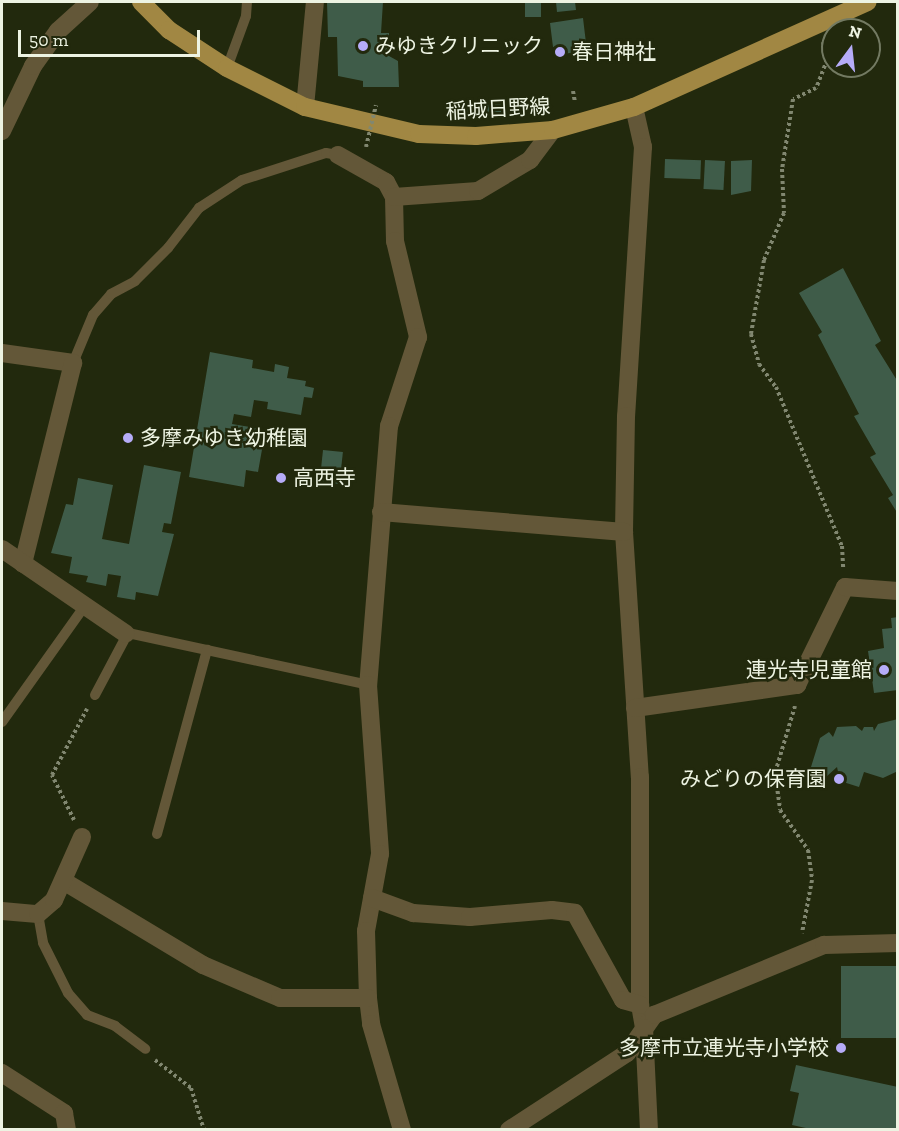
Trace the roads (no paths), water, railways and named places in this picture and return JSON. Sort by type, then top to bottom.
[{"type":"main road","name":"稲城日野線","points":[[141,2],[169,30],[226,68],[305,107],[419,134],[476,136],[553,130],[634,107],[867,2]]},
{"type":"street","points":[[2,131],[33,66],[58,31],[90,2]]},
{"type":"street","points":[[305,107],[315,2]]},
{"type":"street","points":[[634,107],[643,147],[626,416],[624,532],[640,777],[640,1005],[644,1028],[649,1130]]},
{"type":"street","points":[[394,197],[478,190],[530,160],[553,130]]},
{"type":"street","points":[[338,155],[386,182],[394,197],[395,241],[418,337],[389,426],[368,685],[380,855],[366,931],[368,998],[371,1024],[402,1130]]},
{"type":"street","points":[[2,353],[73,363],[22,564]]},
{"type":"street","points":[[381,512],[624,532]]},
{"type":"street","points":[[2,549],[126,634]]},
{"type":"street","points":[[635,708],[797,685],[845,587],[897,591]]},
{"type":"street","points":[[2,911],[38,914],[54,900],[65,882],[82,837]]},
{"type":"street","points":[[65,882],[203,965],[280,998],[368,998]]},
{"type":"street","points":[[372,898],[413,913],[470,916],[552,910],[575,913],[623,1000],[640,1005]]},
{"type":"street","points":[[509,1130],[627,1053],[654,1015],[824,945],[897,943]]},
{"type":"street","points":[[2,1073],[63,1113],[67,1130]]},
{"type":"lane","points":[[226,68],[246,16],[247,2]]},
{"type":"lane","points":[[73,363],[93,315],[111,294],[135,281],[168,248],[199,208],[242,180],[326,153],[338,155]]},
{"type":"lane","points":[[2,722],[84,607]]},
{"type":"lane","points":[[95,695],[126,634],[368,685]]},
{"type":"lane","points":[[157,834],[207,650]]},
{"type":"lane","points":[[38,914],[43,943],[68,993],[87,1015],[115,1026],[145,1049]]},
{"type":"place","name":"みゆきクリニック","points":[[363,46]]},
{"type":"place","name":"春日神社","points":[[560,52]]},
{"type":"place","name":"多摩みゆき幼稚園","points":[[128,438]]},
{"type":"place","name":"高西寺","points":[[281,478]]},
{"type":"place","name":"連光寺児童館","points":[[884,670]]},
{"type":"place","name":"みどりの保育園","points":[[839,779]]},
{"type":"place","name":"多摩市立連光寺小学校","points":[[841,1048]]}]
